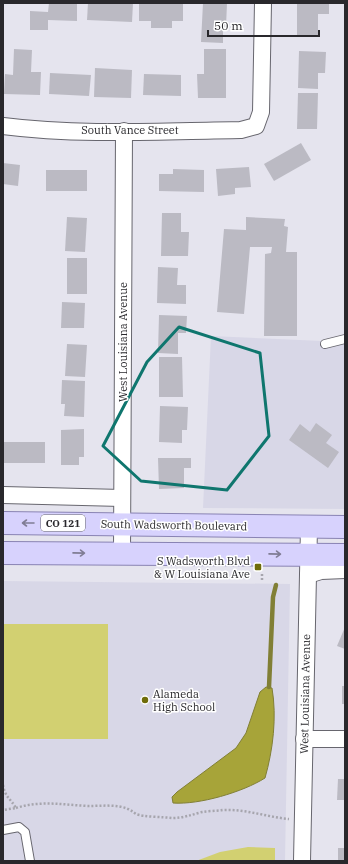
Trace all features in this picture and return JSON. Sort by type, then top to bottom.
[{"type":"main road","name":"South Wadsworth Boulevard","points":[[3,523],[345,527]]},
{"type":"main road","points":[[3,553],[122,554],[308,565],[345,555]]},
{"type":"street","name":"South Vance Street","points":[[3,126],[34,130],[124,131],[241,130],[256,126],[261,112],[263,3]]},
{"type":"street","name":"West Louisiana Avenue","points":[[122,554],[124,131]]},
{"type":"street","points":[[3,495],[122,498]]},
{"type":"street","name":"West Louisiana Avenue","points":[[302,861],[309,526]]},
{"type":"street","points":[[308,565],[321,571],[345,570]]},
{"type":"street","points":[[304,739],[345,739]]},
{"type":"lane","points":[[325,344],[345,339]]},
{"type":"lane","points":[[3,830],[19,827],[25,832],[30,861]]},
{"type":"path","points":[[3,785],[6,796],[12,801],[16,808]]},
{"type":"path","points":[[3,810],[40,803],[63,803],[84,806],[117,807],[129,809],[142,816],[172,818],[186,817],[203,812],[240,810],[289,819]]},
{"type":"highlighted area","points":[[179,327],[260,353],[269,436],[227,490],[141,481],[103,446],[147,362]]},
{"type":"shaded area","points":[[211,336],[345,342],[345,509],[203,508]]},
{"type":"shaded area","name":"Alameda High School","points":[[3,581],[290,584],[285,861],[3,861]]},
{"type":"shaded area","points":[[3,624],[108,624],[108,739],[3,739]]},
{"type":"shaded area","points":[[266,687],[272,688],[274,722],[272,745],[265,778],[233,793],[208,800],[173,803],[172,797],[177,792],[236,748],[246,733],[260,692]]},
{"type":"shaded area","points":[[248,847],[275,848],[275,861],[196,861],[220,852]]},
{"type":"building","points":[[49,3],[77,3],[77,21],[48,20],[48,30],[30,30],[30,11],[48,12]]},
{"type":"building","points":[[88,3],[133,3],[132,22],[87,20]]},
{"type":"building","points":[[139,3],[183,3],[183,21],[172,21],[172,28],[151,28],[151,21],[139,21]]},
{"type":"building","points":[[203,3],[227,3],[226,27],[223,27],[223,43],[201,42]]},
{"type":"building","points":[[297,3],[329,3],[329,14],[318,14],[318,37],[297,37]]},
{"type":"building","points":[[14,49],[32,50],[31,72],[41,72],[40,95],[4,94],[5,74],[13,75]]},
{"type":"building","points":[[204,49],[226,49],[226,98],[198,98],[197,74],[204,74]]},
{"type":"building","points":[[299,51],[326,52],[325,73],[318,73],[318,89],[298,88]]},
{"type":"building","points":[[95,68],[132,70],[131,98],[94,97]]},
{"type":"building","points":[[50,73],[91,75],[89,96],[49,94]]},
{"type":"building","points":[[144,74],[181,75],[181,96],[143,95]]},
{"type":"building","points":[[298,93],[318,93],[317,129],[297,129]]},
{"type":"building","points":[[301,143],[311,160],[274,181],[264,164]]},
{"type":"building","points":[[3,163],[20,165],[18,186],[3,184]]},
{"type":"building","points":[[249,167],[251,187],[235,188],[235,194],[218,196],[216,169]]},
{"type":"building","points":[[173,169],[204,170],[204,192],[159,191],[159,174],[173,174]]},
{"type":"building","points":[[46,170],[87,170],[87,191],[46,191]]},
{"type":"building","points":[[162,213],[181,213],[181,232],[189,232],[188,256],[161,256]]},
{"type":"building","points":[[67,217],[87,218],[85,252],[65,251]]},
{"type":"building","points":[[246,217],[285,219],[284,226],[288,227],[286,252],[297,252],[297,336],[264,336],[265,254],[271,253],[272,247],[250,247],[244,314],[217,312],[224,229],[246,230]]},
{"type":"building","points":[[67,258],[87,258],[87,294],[67,294]]},
{"type":"building","points":[[158,267],[178,268],[177,285],[186,285],[186,304],[157,303]]},
{"type":"building","points":[[62,302],[85,303],[84,328],[61,328]]},
{"type":"building","points":[[159,315],[187,316],[186,333],[178,333],[178,354],[158,353]]},
{"type":"building","points":[[67,344],[87,345],[85,377],[65,376]]},
{"type":"building","points":[[159,357],[182,357],[183,397],[159,397]]},
{"type":"building","points":[[62,380],[85,381],[84,417],[64,416],[65,404],[61,404]]},
{"type":"building","points":[[160,406],[188,407],[187,430],[182,430],[182,443],[159,442]]},
{"type":"building","points":[[316,423],[332,435],[326,443],[339,452],[328,468],[289,440],[300,424],[310,432]]},
{"type":"building","points":[[84,429],[84,457],[79,457],[79,465],[61,465],[61,430]]},
{"type":"building","points":[[3,442],[45,442],[45,463],[3,463]]},
{"type":"building","points":[[158,458],[191,458],[191,468],[184,468],[184,488],[159,489]]},
{"type":"building","points":[[345,627],[345,649],[337,646]]},
{"type":"building","points":[[342,686],[345,686],[345,704],[342,704]]},
{"type":"building","points":[[338,779],[345,779],[345,800],[337,800]]},
{"type":"building","points":[[338,848],[345,848],[345,861],[338,861]]},
{"type":"waterway","points":[[269,687],[273,597],[276,585]]},
{"type":"place","name":"S Wadsworth Blvd & W Louisiana Ave","points":[[258,567]]},
{"type":"place","name":"Alameda High School","points":[[145,700]]}]
